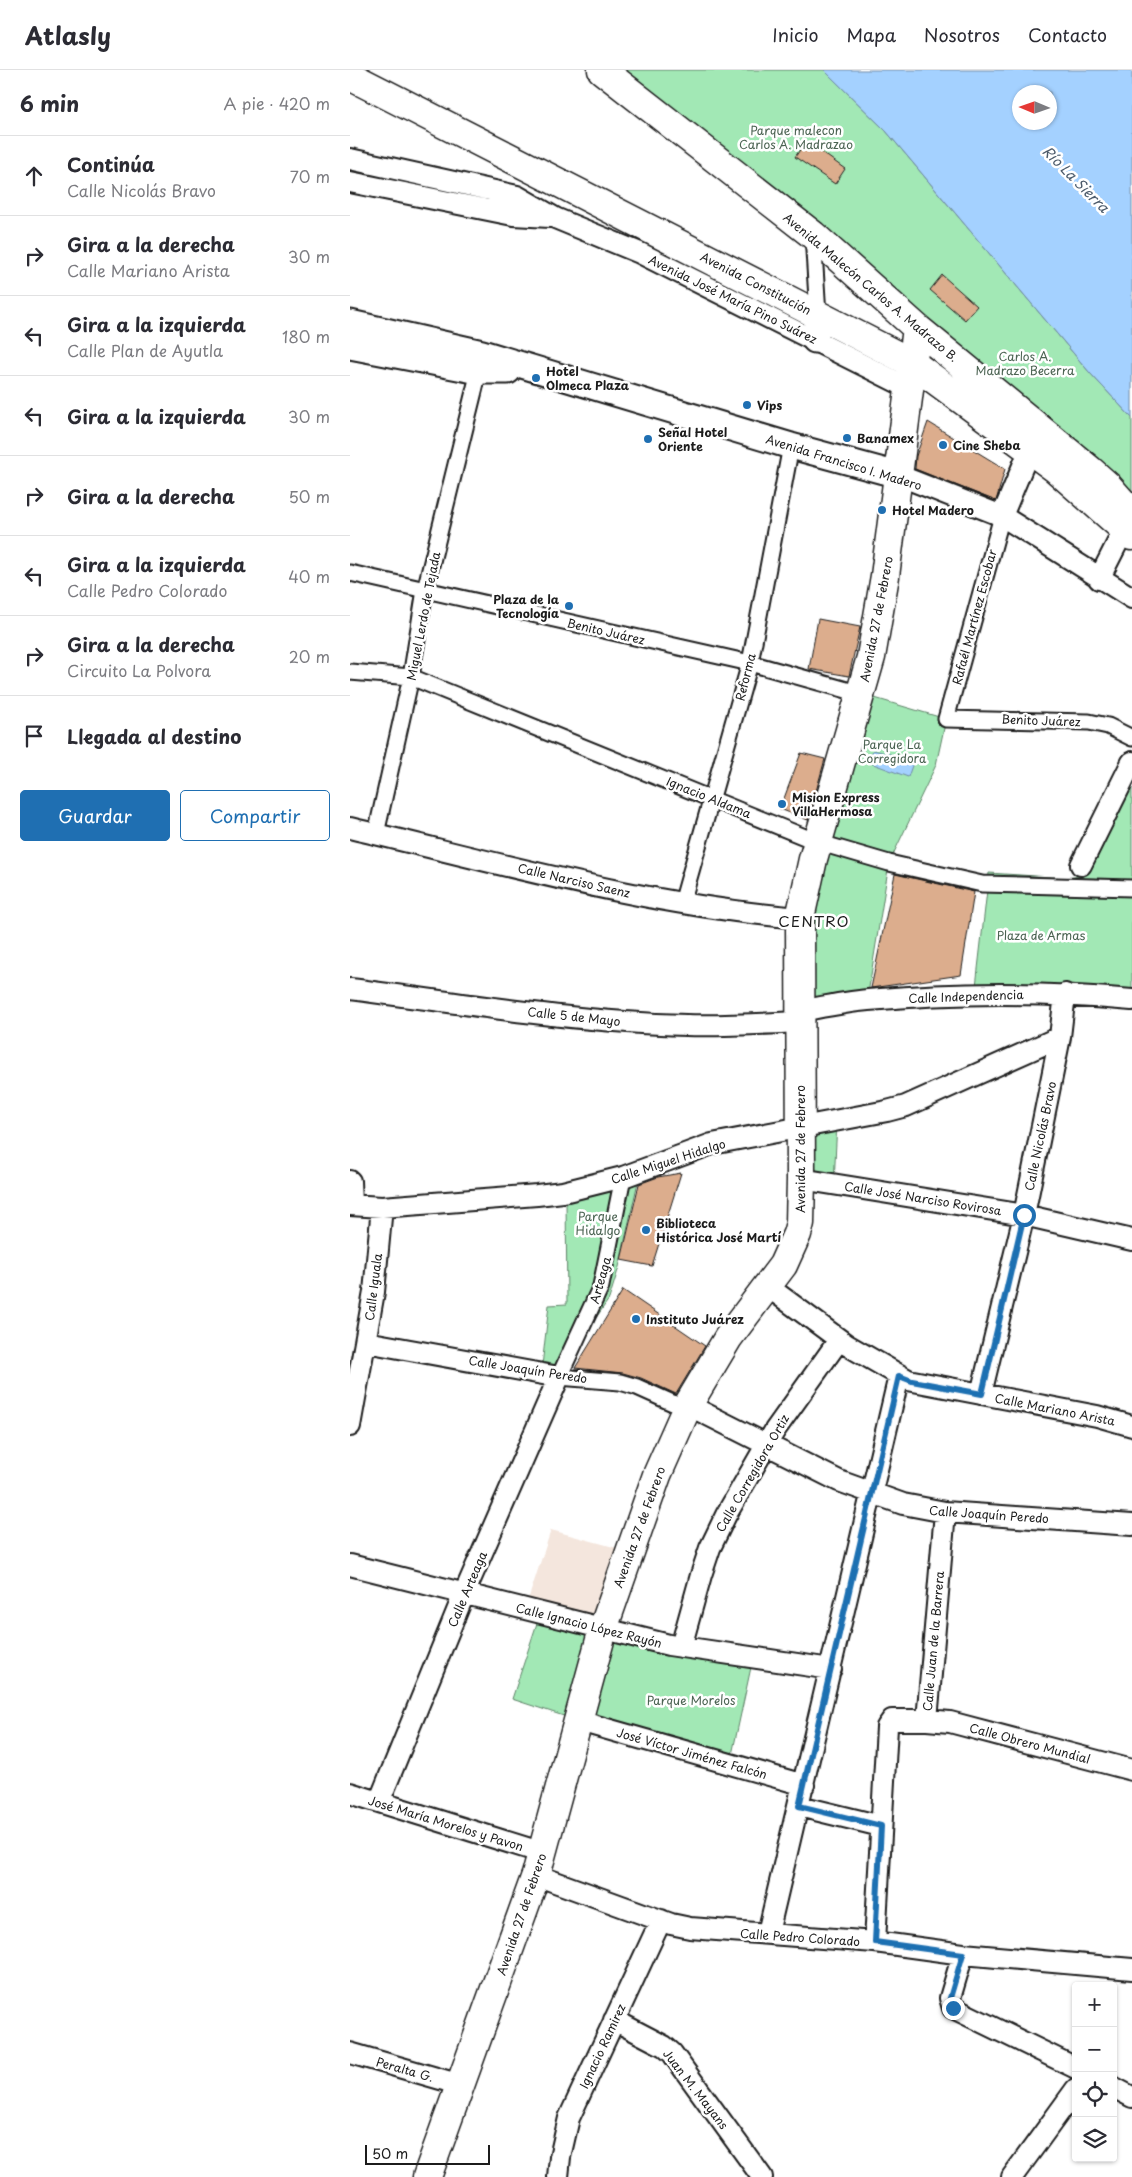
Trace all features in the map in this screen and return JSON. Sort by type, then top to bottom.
[{"type":"main road","name":"Avenida Malecón Carlos A. Madrazo B.","points":[[602,70],[812,234],[917,328],[1090,470],[1108,486],[1130,523]]},
{"type":"main road","name":"Avenida Constitución","points":[[350,76],[817,328],[910,375],[1030,449],[1130,523]]},
{"type":"main road","name":"Avenida 27 de Febrero","points":[[426,2177],[461,2085],[539,1864],[603,1629],[656,1475],[687,1407],[728,1338],[789,1256],[798,1234],[801,1179],[800,918],[817,842],[871,657],[886,576],[917,328]]},
{"type":"street","name":"Avenida José María Pino Suárez","points":[[350,159],[518,196],[555,218],[817,328]]},
{"type":"street","name":"Avenida José María Pino Suárez","points":[[350,182],[513,215],[555,218]]},
{"type":"street","points":[[812,234],[817,328]]},
{"type":"street","name":"Avenida Francisco I. Madero","points":[[350,322],[482,354],[791,446],[898,475],[1002,516],[1132,598]]},
{"type":"street","name":"Avenida Francisco I. Madero","points":[[350,346],[479,370],[535,371]]},
{"type":"street","name":"Miguel Lerdo de Tejada","points":[[376,834],[411,677],[425,590],[479,370]]},
{"type":"street","name":"Reforma","points":[[682,903],[750,663],[791,446]]},
{"type":"street","points":[[1002,516],[1030,449]]},
{"type":"street","name":"Rafaél Martínez Escobar","points":[[946,719],[1002,516]]},
{"type":"street","points":[[1099,578],[1130,523]]},
{"type":"street","name":"Benito Juárez","points":[[350,573],[750,663],[861,694]]},
{"type":"street","name":"Ignacio Aldama","points":[[350,672],[411,677],[817,842],[889,863],[982,884],[1132,888]]},
{"type":"street","name":"Benito Juárez","points":[[946,719],[1089,722],[1108,726],[1132,738]]},
{"type":"street","points":[[1082,865],[1132,762]]},
{"type":"street","name":"Calle Narciso Saenz","points":[[350,828],[611,889],[740,912],[800,918]]},
{"type":"street","name":"Calle 5 de Mayo","points":[[350,989],[629,1022],[726,1025],[800,1016]]},
{"type":"street","name":"Calle Independencia","points":[[800,1016],[867,1000],[959,995],[1065,994],[1132,1000]]},
{"type":"street","name":"Calle Nicolás Bravo","points":[[982,1394],[1024,1215],[1060,1037],[1065,994]]},
{"type":"street","name":"Calle Miguel Hidalgo","points":[[350,1205],[382,1206],[563,1192],[624,1177],[712,1144],[906,1106],[1060,1037]]},
{"type":"street","name":"Arteaga","points":[[559,1377],[601,1286],[624,1177]]},
{"type":"street","name":"Calle José Narciso Rovirosa","points":[[801,1179],[1024,1215],[1132,1240]]},
{"type":"street","points":[[350,1181],[350,1205]]},
{"type":"street","name":"Calle Iguala","points":[[350,1426],[374,1292],[382,1206]]},
{"type":"street","name":"Calle Mariano Arista","points":[[767,1286],[839,1340],[899,1376],[912,1381],[1097,1416],[1132,1426]]},
{"type":"street","name":"Calle Corregidora Ortiz","points":[[681,1647],[696,1590],[710,1548],[726,1515],[766,1446],[839,1340]]},
{"type":"street","name":"Calle Joaquín Peredo","points":[[366,1342],[559,1377],[620,1382],[637,1387],[687,1407],[839,1481],[923,1509],[1132,1525]]},
{"type":"street","points":[[768,1934],[899,1376]]},
{"type":"street","name":"Calle Arteaga","points":[[379,1802],[464,1594],[559,1377]]},
{"type":"street","name":"Calle Juan de la Barrera","points":[[875,1942],[888,1725],[894,1719],[926,1720],[944,1512]]},
{"type":"street","name":"Calle Ignacio López Rayón","points":[[350,1565],[681,1647],[831,1669]]},
{"type":"street","name":"Calle Obrero Mundial","points":[[926,1720],[956,1723],[1132,1770]]},
{"type":"street","name":"José Víctor Jiménez Falcón","points":[[579,1722],[804,1785]]},
{"type":"street","name":"José María Morelos y Pavon","points":[[350,1793],[379,1802],[539,1864]]},
{"type":"street","points":[[799,1806],[881,1826]]},
{"type":"street","name":"Calle Pedro Colorado","points":[[539,1864],[661,1920],[690,1928],[875,1942],[963,1954],[1132,1969]]},
{"type":"street","name":"Ignacio Ramirez","points":[[558,2177],[560,2157],[569,2118],[661,1920]]},
{"type":"street","points":[[963,1954],[950,1998],[953,2008],[1072,2066]]},
{"type":"street","name":"Juan M. Mayans","points":[[614,2020],[664,2046],[672,2054],[762,2177]]},
{"type":"street","name":"Peralta G.","points":[[350,2053],[461,2085]]},
{"type":"street","points":[[1117,2090],[1132,2097]]},
{"type":"street","points":[[1012,2177],[1072,2094]]},
{"type":"shaded area","points":[[551,1530],[621,1549],[597,1619],[528,1600]]},
{"type":"green space","name":"Parque malecon Carlos A. Madrazao","points":[[602,70],[824,70],[886,131],[1090,373],[1132,418],[1132,520]]},
{"type":"green space","name":"Parque La Corregidora","points":[[861,694],[946,719],[936,765],[889,863],[867,1000],[800,1011],[799,967]]},
{"type":"green space","name":"Plaza de Armas","points":[[1132,762],[1132,1000],[975,995],[989,873],[1067,878],[1079,876],[1081,865]]},
{"type":"green space","points":[[837,1121],[834,1184],[801,1179],[801,1127]]},
{"type":"green space","name":"Parque Hidalgo","points":[[639,1177],[619,1267],[609,1299],[564,1364],[542,1366],[549,1305],[567,1304],[566,1199]]},
{"type":"green space","name":"Parque Morelos","points":[[540,1614],[753,1658],[730,1764],[579,1721],[512,1699]]},
{"type":"water","name":"Río La Sierra","points":[[824,70],[1130,70],[1132,73],[1132,418],[1090,373],[886,131]]},
{"type":"water","points":[[873,750],[914,760],[908,777],[868,762]]},
{"type":"building","points":[[806,141],[845,169],[835,184],[795,157]]},
{"type":"building","points":[[942,275],[977,306],[965,320],[930,290]]},
{"type":"building","name":"Cine Sheba","points":[[928,422],[1005,469],[996,501],[915,469],[916,456]]},
{"type":"building","points":[[818,619],[860,627],[849,676],[809,669]]},
{"type":"building","points":[[801,753],[825,759],[808,820],[780,809]]},
{"type":"building","points":[[895,874],[974,892],[961,975],[871,988]]},
{"type":"building","name":"Biblioteca Histórica José Martí","points":[[681,1173],[652,1266],[621,1260],[639,1184],[658,1177]]},
{"type":"building","name":"Instituto Juárez","points":[[623,1290],[705,1346],[676,1394],[641,1378],[623,1373],[575,1368]]},
{"type":"place","name":"Hotel Olmeca Plaza","points":[[536,378]]},
{"type":"place","name":"Vips","points":[[747,405]]},
{"type":"place","name":"Banamex","points":[[847,438]]},
{"type":"place","name":"Señal Hotel Oriente","points":[[648,439]]},
{"type":"place","name":"Cine Sheba","points":[[943,445]]},
{"type":"place","name":"Hotel Madero","points":[[882,510]]},
{"type":"place","name":"Plaza de la Tecnología","points":[[569,606]]},
{"type":"place","name":"Mision Express VillaHermosa","points":[[782,804]]},
{"type":"place","name":"Biblioteca Histórica José Martí","points":[[646,1230]]},
{"type":"place","name":"Instituto Juárez","points":[[636,1319]]},
{"type":"district","name":"CENTRO","points":[[814,920]]},
{"type":"route","points":[[953,2008],[950,1998],[963,1954],[875,1942],[881,1826],[799,1806],[899,1376],[912,1381],[982,1394],[1024,1215]]},
{"type":"park label","name":"Carlos A. Madrazo Becerra","points":[[1025,363]]}]
